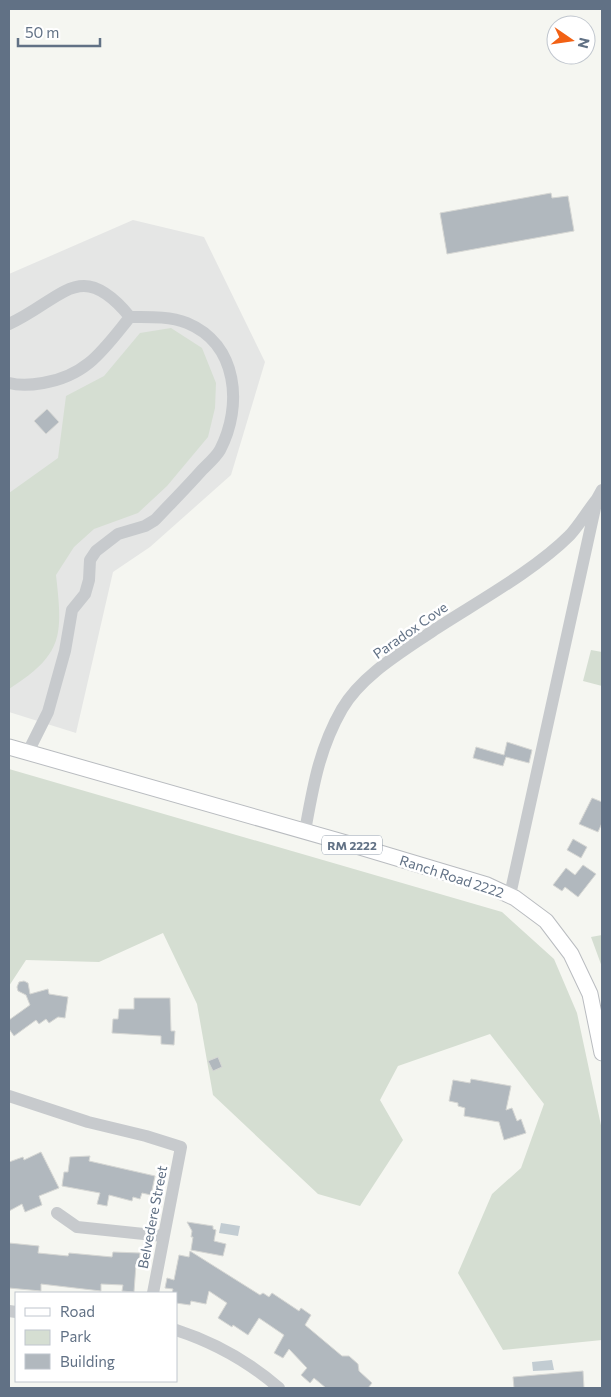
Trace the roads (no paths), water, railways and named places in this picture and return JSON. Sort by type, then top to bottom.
[{"type":"main road","name":"Ranch Road 2222","points":[[9,747],[305,831],[487,885],[510,895],[546,921],[571,954],[590,994],[602,1053]]},
{"type":"street","points":[[9,324],[40,307],[59,293],[84,286],[92,286],[110,295],[130,317],[153,317],[186,323],[202,331],[217,344],[229,366],[233,384],[233,405],[228,431],[219,452],[155,520],[145,526],[118,534],[96,551],[90,560],[89,580],[85,594],[72,610],[65,651],[48,712],[28,752]]},
{"type":"street","points":[[9,383],[15,385],[49,382],[79,371],[94,360],[130,317]]},
{"type":"street","points":[[510,895],[600,494]]},
{"type":"street","name":"Paradox Cove","points":[[305,831],[316,770],[328,737],[349,700],[367,680],[397,654],[531,566],[570,535],[600,494]]},
{"type":"street","name":"Belvedere Street","points":[[9,1096],[88,1122],[146,1136],[181,1148],[162,1236],[153,1292]]},
{"type":"street","points":[[57,1213],[77,1227],[162,1236]]},
{"type":"street","points":[[178,1331],[228,1351],[255,1368],[279,1388]]}]
